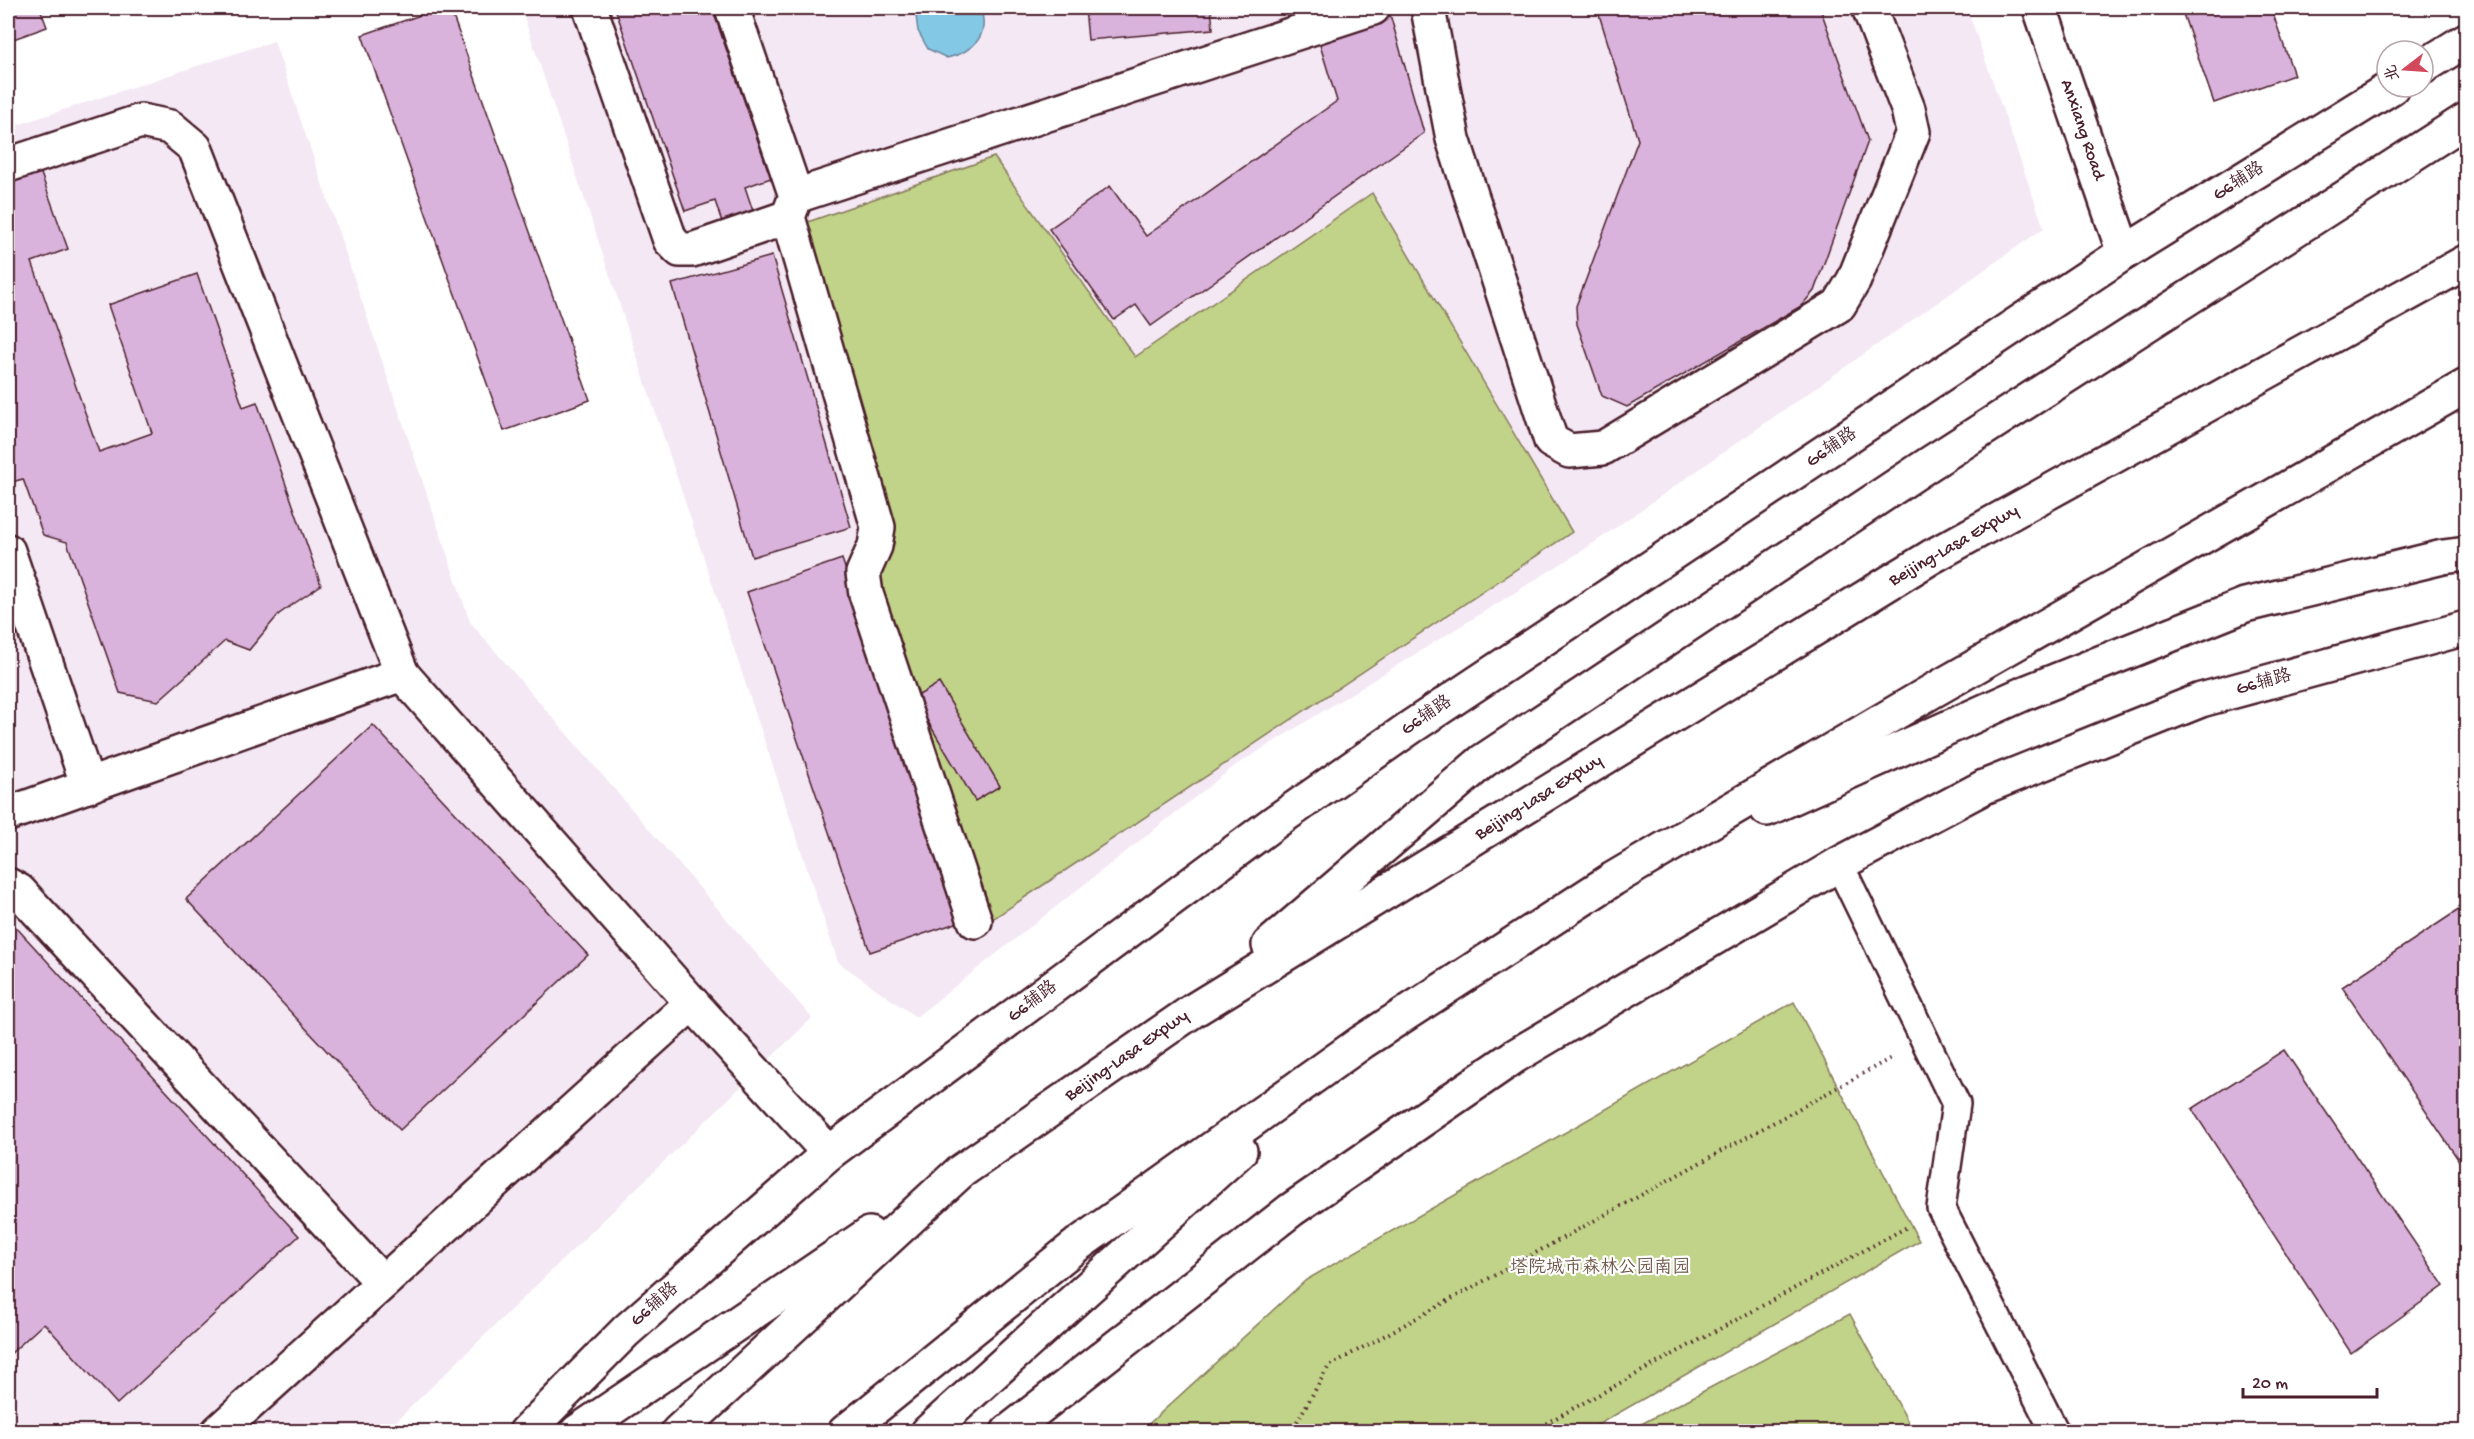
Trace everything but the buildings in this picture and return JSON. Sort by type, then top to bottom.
[{"type":"main road","points":[[590,8],[670,240],[680,250],[692,250],[792,207],[1373,8]]},
{"type":"main road","points":[[732,8],[792,207],[878,527],[875,546],[863,573],[866,594],[975,921]]},
{"type":"main road","points":[[1430,8],[1429,14],[1453,140],[1551,441],[1569,451],[1603,448],[1839,305],[1854,280],[1913,132],[1908,109],[1869,8]]},
{"type":"main road","name":"Anxiang Road","points":[[2040,8],[2124,253]]},
{"type":"main road","points":[[2435,60],[2466,40]]},
{"type":"main road","name":"G6辅路","points":[[526,1431],[626,1331],[829,1153],[1275,822],[1411,727],[2124,253],[2375,98]]},
{"type":"main road","points":[[1194,1010],[1483,761],[1929,464],[2466,120]]},
{"type":"main road","points":[[8,165],[141,121],[170,127],[195,148],[402,674],[692,1003],[829,1153]]},
{"type":"main road","name":"Beijing-Lasa Expwy","points":[[678,1431],[960,1172],[1194,1010],[1930,557],[2466,262]]},
{"type":"main road","points":[[845,1431],[1077,1245],[1362,1042],[1612,879],[1940,687],[2466,386]]},
{"type":"main road","points":[[8,551],[88,786]]},
{"type":"main road","points":[[1612,879],[2025,693],[2245,605],[2443,557],[2466,554]]},
{"type":"main road","name":"G6辅路","points":[[1008,1431],[1291,1210],[1506,1063],[1839,864],[1984,787],[2201,700],[2466,628]]},
{"type":"main road","points":[[8,814],[402,674]]},
{"type":"main road","points":[[8,885],[19,891],[382,1281]]},
{"type":"main road","points":[[218,1431],[692,1003]]},
{"type":"main road","points":[[928,1431],[1362,1042]]},
{"type":"main road","points":[[577,1431],[960,1172]]},
{"type":"lane","points":[[1839,864],[1956,1104],[1941,1208],[2055,1431]]},
{"type":"path","points":[[1291,1431],[1329,1366],[1925,1039]]},
{"type":"path","points":[[1530,1431],[1941,1208]]},
{"type":"shaded area","points":[[521,8],[1967,8],[2044,228],[1585,549],[1236,765],[916,1017],[838,962]]},
{"type":"shaded area","points":[[274,41],[470,622],[812,1018],[386,1431],[8,1431],[8,128]]},
{"type":"green space","points":[[994,157],[1135,357],[1372,193],[1572,532],[988,922],[876,588],[894,543],[802,224]]},
{"type":"green space","name":"塔院城市森林公园南园","points":[[1794,1002],[1919,1241],[1587,1431],[1141,1431],[1306,1280]]},
{"type":"green space","points":[[1850,1314],[1913,1431],[1628,1431]]},
{"type":"water","points":[[915,8],[980,8],[983,18],[981,35],[964,52],[947,58],[928,49],[918,31]]}]
